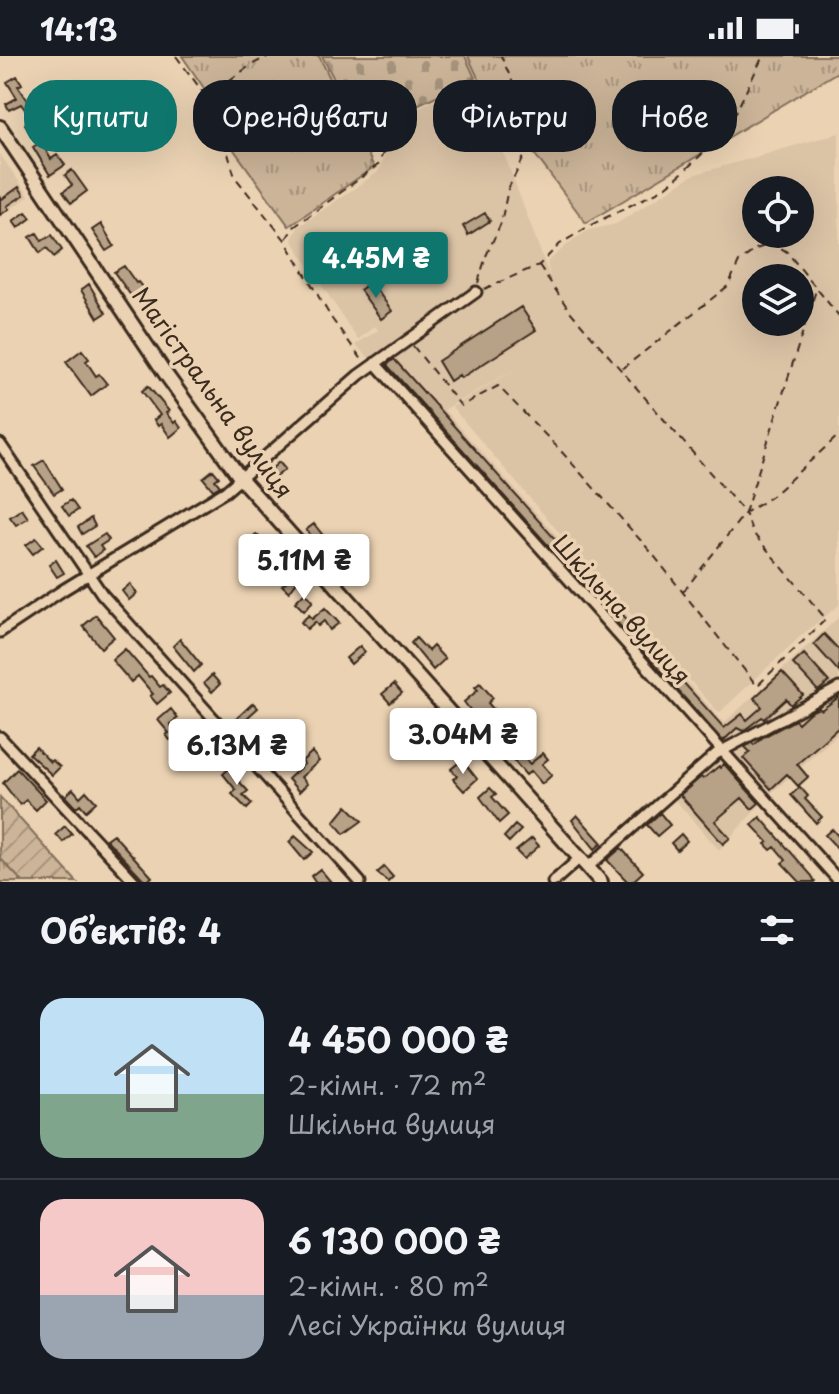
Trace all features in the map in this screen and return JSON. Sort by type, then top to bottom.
[{"type":"main road","name":"Магістральна вулиця","points":[[0,127],[167,376],[241,479],[601,882]]},
{"type":"street","points":[[0,632],[220,495],[372,366],[476,292]]},
{"type":"street","name":"Шкільна вулиця","points":[[372,366],[839,881]]},
{"type":"street","points":[[0,444],[88,575],[120,615],[360,882]]},
{"type":"street","points":[[553,882],[584,862],[720,751],[839,688]]},
{"type":"street","points":[[0,737],[135,882]]},
{"type":"path","points":[[176,56],[194,80]]},
{"type":"path","points":[[229,80],[269,56]]},
{"type":"path","points":[[476,292],[486,256],[501,223],[508,189],[532,141],[528,117],[501,56]]},
{"type":"path","points":[[476,292],[539,265],[560,244],[663,189],[698,159],[727,127],[763,56]]},
{"type":"path","points":[[228,152],[235,177],[285,240],[332,319],[372,366]]},
{"type":"path","points":[[285,240],[294,227],[378,165],[383,152]]},
{"type":"path","points":[[621,370],[728,286],[739,262],[756,249],[773,243],[817,287],[839,316]]},
{"type":"path","points":[[407,339],[461,406],[498,386],[641,541],[757,686],[826,619],[753,533],[745,513],[569,310],[539,265]]},
{"type":"path","points":[[745,513],[817,287]]},
{"type":"path","points":[[682,593],[745,513],[772,496],[839,435]]},
{"type":"shaded area","points":[[433,100],[433,152],[503,152],[550,277],[547,262],[573,240],[589,230],[616,224],[693,175],[839,133],[839,605],[802,635],[719,713],[452,407],[523,364],[444,410],[724,723],[839,617],[839,733],[768,796],[719,850],[670,794],[710,758],[713,744],[375,363],[355,345],[378,330],[375,326],[358,340],[292,240],[298,227],[378,172],[385,152],[417,152],[417,108]]},
{"type":"shaded area","points":[[0,154],[29,196],[0,217]]},
{"type":"green space","points":[[182,56],[319,56],[331,80],[198,80]]},
{"type":"green space","points":[[322,56],[465,56],[475,78],[433,80],[433,98],[417,105],[417,80],[334,80]]},
{"type":"green space","points":[[468,56],[839,56],[839,71],[737,132],[737,80],[612,80],[612,152],[704,152],[586,223],[533,152],[596,152],[596,80],[478,78]]},
{"type":"green space","points":[[236,152],[367,152],[374,167],[289,226]]},
{"type":"green space","points":[[0,797],[77,882],[23,882],[0,858]]},
{"type":"green space","points":[[0,858],[23,882],[0,882]]},
{"type":"building","points":[[17,76],[22,84],[18,86],[24,95],[24,108],[21,104],[9,110],[6,104],[17,98],[7,82]]},
{"type":"building","points":[[36,152],[47,152],[51,159],[57,155],[65,165],[50,175]]},
{"type":"building","points":[[72,170],[87,191],[71,203],[63,192],[72,185],[65,175]]},
{"type":"building","points":[[19,187],[24,195],[7,206],[9,209],[0,215],[0,197],[2,199]]},
{"type":"building","points":[[26,212],[31,218],[18,228],[13,221]]},
{"type":"building","points":[[485,213],[490,221],[468,235],[463,226]]},
{"type":"building","points":[[101,224],[114,246],[106,251],[92,230]]},
{"type":"building","points":[[37,233],[42,241],[52,235],[62,250],[54,257],[47,248],[40,253],[30,237]]},
{"type":"building","points":[[124,266],[143,288],[132,297],[114,272]]},
{"type":"building","points":[[371,282],[392,311],[381,319],[360,290]]},
{"type":"building","points":[[89,284],[106,313],[98,318],[81,290]]},
{"type":"building","points":[[521,307],[536,330],[461,378],[459,375],[450,381],[438,361]]},
{"type":"building","points":[[82,350],[96,376],[99,374],[107,384],[91,396],[66,362]]},
{"type":"building","points":[[394,359],[724,728],[742,714],[747,720],[762,707],[754,698],[782,672],[803,695],[791,705],[786,699],[764,719],[762,717],[743,731],[737,728],[723,741],[387,365]]},
{"type":"building","points":[[148,386],[169,411],[166,413],[181,428],[170,437],[154,420],[160,415],[142,391]]},
{"type":"building","points":[[44,460],[62,489],[54,494],[34,466]]},
{"type":"building","points":[[279,462],[285,469],[274,479],[268,472]]},
{"type":"building","points":[[213,470],[219,477],[215,480],[220,486],[213,490],[203,478]]},
{"type":"building","points":[[71,500],[78,510],[69,516],[62,506]]},
{"type":"building","points":[[22,509],[28,518],[16,525],[10,517]]},
{"type":"building","points":[[91,518],[95,526],[82,534],[78,527]]},
{"type":"building","points":[[314,524],[322,534],[315,540],[306,530]]},
{"type":"building","points":[[105,534],[109,540],[100,546],[103,550],[94,557],[86,546]]},
{"type":"building","points":[[256,534],[284,561],[298,580],[289,592],[282,585],[286,582],[276,568],[264,555],[259,559],[251,550],[254,547],[248,541]]},
{"type":"building","points":[[36,538],[43,546],[33,554],[26,545]]},
{"type":"building","points":[[343,540],[349,546],[337,556],[332,550]]},
{"type":"building","points":[[56,560],[64,573],[57,577],[49,565]]},
{"type":"building","points":[[130,584],[137,593],[129,600],[122,591]]},
{"type":"building","points":[[305,592],[313,601],[304,611],[295,602]]},
{"type":"building","points":[[325,608],[339,623],[330,630],[324,621],[318,626],[315,622],[307,629],[301,622],[309,615],[312,619]]},
{"type":"building","points":[[96,615],[114,637],[101,648],[83,626]]},
{"type":"building","points":[[824,634],[839,650],[839,672],[814,644]]},
{"type":"building","points":[[416,638],[428,651],[433,646],[445,659],[433,670],[411,643]]},
{"type":"building","points":[[180,639],[201,665],[194,672],[173,646]]},
{"type":"building","points":[[360,646],[365,652],[351,664],[346,658]]},
{"type":"building","points":[[125,649],[149,677],[170,693],[157,704],[138,676],[131,682],[112,660]]},
{"type":"building","points":[[804,654],[829,682],[818,691],[793,664]]},
{"type":"building","points":[[212,675],[220,684],[212,692],[204,683]]},
{"type":"building","points":[[480,683],[493,698],[488,703],[500,717],[491,725],[497,731],[491,737],[464,702],[478,690],[475,687]]},
{"type":"building","points":[[394,684],[402,693],[390,703],[382,694]]},
{"type":"building","points":[[839,697],[839,727],[797,764],[808,777],[798,786],[787,774],[771,789],[743,758],[750,752],[745,747],[754,745],[795,720],[798,723],[810,712],[821,710]]},
{"type":"building","points":[[253,703],[258,708],[248,717],[252,721],[244,729],[235,720]]},
{"type":"building","points":[[171,709],[178,718],[170,724],[178,734],[170,740],[166,735],[169,733],[158,720]]},
{"type":"building","points":[[428,718],[434,724],[418,740],[412,733]]},
{"type":"building","points":[[505,733],[517,746],[524,740],[528,745],[519,753],[530,764],[543,753],[548,759],[542,764],[552,775],[542,784],[531,771],[526,775],[514,761],[517,759],[499,739]]},
{"type":"building","points":[[287,742],[292,748],[282,758],[287,763],[281,768],[271,758]]},
{"type":"building","points":[[205,744],[213,753],[199,763],[192,755]]},
{"type":"building","points":[[36,747],[50,762],[52,760],[60,767],[52,775],[29,754]]},
{"type":"building","points":[[312,752],[319,761],[301,777],[307,784],[299,792],[288,779]]},
{"type":"building","points":[[462,760],[477,779],[464,791],[453,779],[457,776],[451,769]]},
{"type":"building","points":[[724,764],[759,803],[752,809],[742,798],[715,821],[730,838],[723,844],[680,795],[701,777],[703,779]]},
{"type":"building","points":[[233,765],[239,773],[235,777],[248,791],[243,795],[252,804],[247,809],[232,794],[236,790],[223,774]]},
{"type":"building","points":[[17,769],[46,800],[36,810],[26,800],[20,805],[3,783]]},
{"type":"building","points":[[800,787],[808,796],[805,799],[822,817],[816,823],[791,795]]},
{"type":"building","points":[[490,788],[496,794],[492,797],[508,815],[499,823],[480,797]]},
{"type":"building","points":[[73,789],[80,797],[86,791],[96,802],[86,811],[80,804],[76,808],[63,794],[65,796]]},
{"type":"building","points":[[347,806],[362,821],[344,834],[334,822]]},
{"type":"building","points":[[660,813],[670,825],[657,836],[647,825]]},
{"type":"building","points":[[577,815],[602,843],[595,849],[572,820]]},
{"type":"building","points":[[760,817],[815,882],[800,882],[782,863],[786,860],[775,847],[771,850],[765,844],[768,842],[752,825]]},
{"type":"building","points":[[515,825],[521,830],[509,842],[504,837]]},
{"type":"building","points":[[65,826],[72,834],[63,842],[56,834]]},
{"type":"building","points":[[832,829],[839,837],[839,850],[825,835]]},
{"type":"building","points":[[113,834],[152,877],[146,882],[106,839]]},
{"type":"building","points":[[681,834],[687,841],[677,850],[671,843]]},
{"type":"building","points":[[295,836],[313,852],[304,860],[289,842]]},
{"type":"building","points":[[532,838],[539,846],[524,859],[516,851]]},
{"type":"building","points":[[621,848],[643,872],[632,882],[628,882],[607,860]]},
{"type":"building","points":[[384,867],[393,877],[388,882],[377,873]]},
{"type":"building","points":[[320,869],[331,882],[315,882],[311,876]]}]
